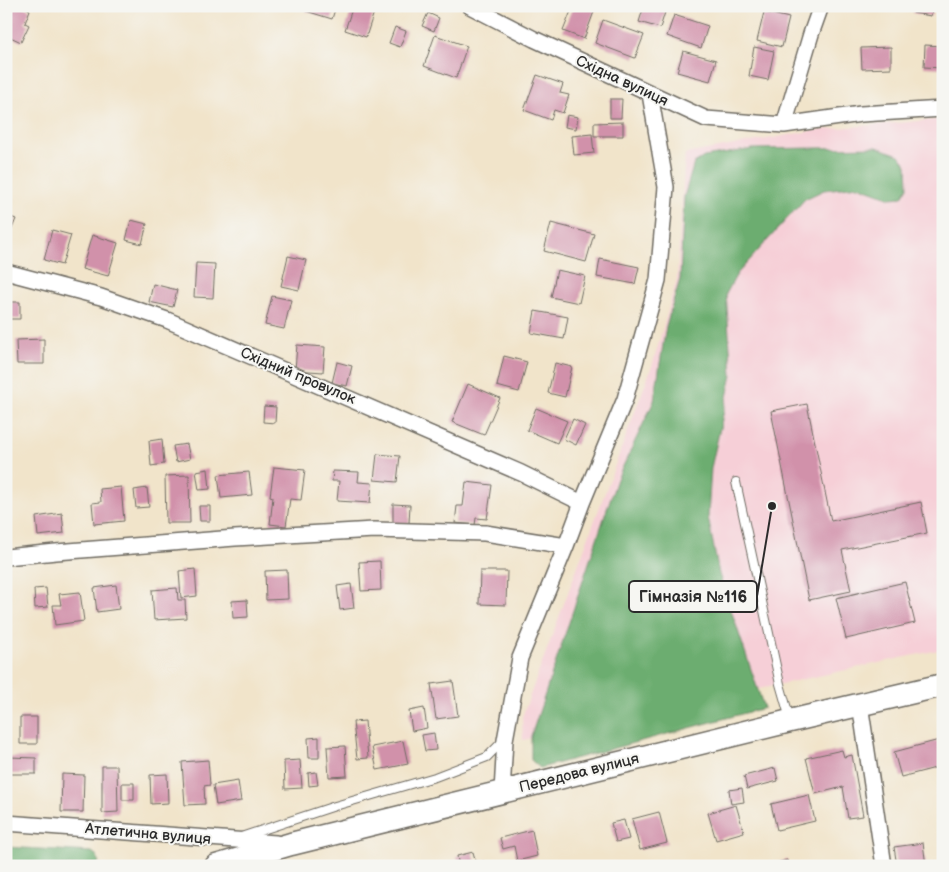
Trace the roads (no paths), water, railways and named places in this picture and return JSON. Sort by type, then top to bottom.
[{"type":"street","name":"Східна вулиця","points":[[470,6],[534,39],[706,119],[784,125],[861,114],[943,109]]},
{"type":"street","points":[[784,125],[821,6]]},
{"type":"street","points":[[502,792],[505,740],[520,658],[625,399],[658,280],[666,187],[650,94]]},
{"type":"street","name":"Східний провулок","points":[[6,272],[101,297],[167,320],[521,473],[582,503]]},
{"type":"street","points":[[6,557],[126,546],[374,530],[486,533],[566,546]]},
{"type":"street","name":"Передова вулиця","points":[[216,866],[291,844],[943,685]]},
{"type":"street","points":[[860,704],[884,866]]},
{"type":"street","name":"Атлетична вулиця","points":[[6,823],[291,844]]},
{"type":"lane","points":[[736,482],[780,684],[790,721]]},
{"type":"lane","points":[[230,840],[335,806],[435,777],[486,757],[505,740]]},
{"type":"place","name":"Гімназія №116","points":[[772,506]]}]
